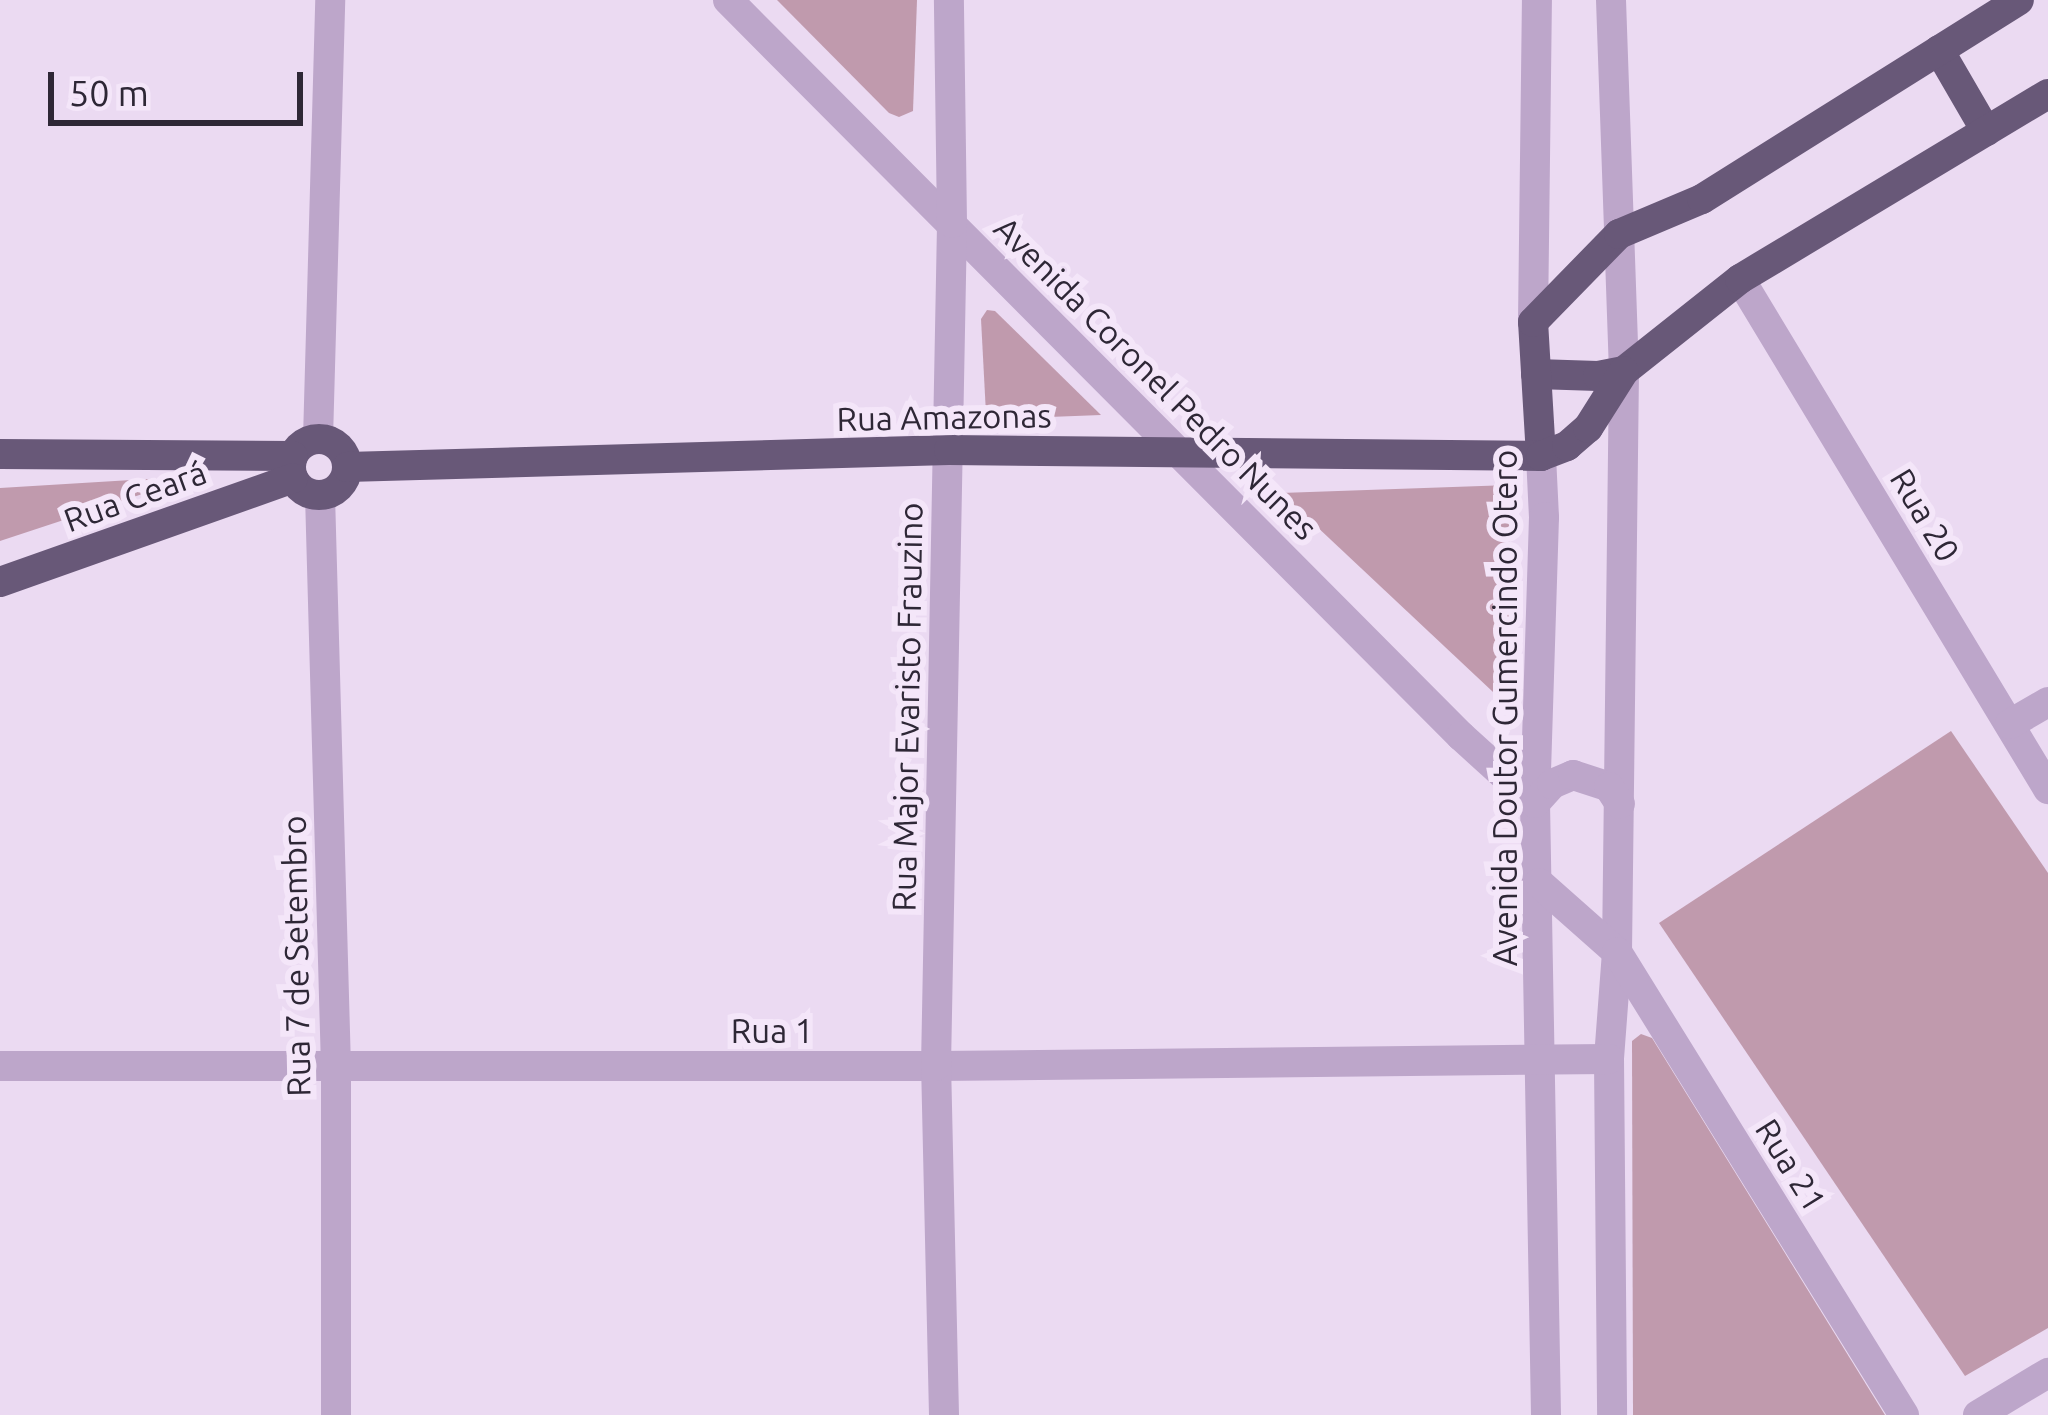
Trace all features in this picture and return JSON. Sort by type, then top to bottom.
[{"type":"main road","points":[[1533,322],[1618,234],[1702,200],[2019,0]]},
{"type":"main road","points":[[1939,50],[1986,131]]},
{"type":"main road","points":[[1541,456],[1567,446],[1588,428],[1624,370],[1740,279],[2048,94]]},
{"type":"main road","name":"Avenida Doutor Gumercindo Otero","points":[[1533,322],[1541,456]]},
{"type":"main road","points":[[1537,374],[1598,376],[1624,370]]},
{"type":"main road","points":[[0,454],[302,458],[339,447],[347,466],[340,486],[320,495],[300,487],[302,458]]},
{"type":"main road","name":"Rua Amazonas","points":[[347,466],[949,450],[1541,456]]},
{"type":"main road","name":"Rua Ceará","points":[[0,582],[302,458]]},
{"type":"street","points":[[302,458],[330,0]]},
{"type":"street","name":"Avenida Coronel Pedro Nunes","points":[[728,0],[1461,736],[1535,802]]},
{"type":"street","name":"Rua Major Evaristo Frauzino","points":[[944,1415],[936,1066],[952,224],[949,0]]},
{"type":"street","name":"Avenida Doutor Gumercindo Otero","points":[[1533,322],[1538,0]]},
{"type":"street","points":[[1611,0],[1624,370],[1617,952],[1610,1059],[1612,1415]]},
{"type":"street","name":"Rua 20","points":[[1740,279],[2048,788]]},
{"type":"street","name":"Avenida Doutor Gumercindo Otero","points":[[1541,456],[1544,538],[1535,802],[1544,1060],[1546,1415]]},
{"type":"street","name":"Rua 7 de Setembro","points":[[320,495],[337,1068],[336,1415]]},
{"type":"street","points":[[2010,724],[2048,702]]},
{"type":"street","points":[[1535,802],[1552,784],[1573,775],[1610,788],[1620,804]]},
{"type":"street","name":"Rua 21","points":[[1539,883],[1617,952],[1904,1415]]},
{"type":"street","name":"Rua 1","points":[[0,1066],[936,1066],[1610,1059]]},
{"type":"street","points":[[1978,1415],[2048,1373]]},
{"type":"shaded area","points":[[777,0],[917,0],[913,111],[899,117],[889,113]]},
{"type":"shaded area","points":[[987,310],[995,311],[1101,415],[996,419],[986,414],[981,319]]},
{"type":"shaded area","points":[[197,476],[0,541],[0,488]]},
{"type":"shaded area","points":[[1510,485],[1509,707],[1281,493]]},
{"type":"shaded area","points":[[1951,731],[2048,873],[2048,1328],[1965,1376],[1659,923]]},
{"type":"shaded area","points":[[1641,1034],[1652,1038],[1885,1415],[1633,1415],[1632,1041]]}]
